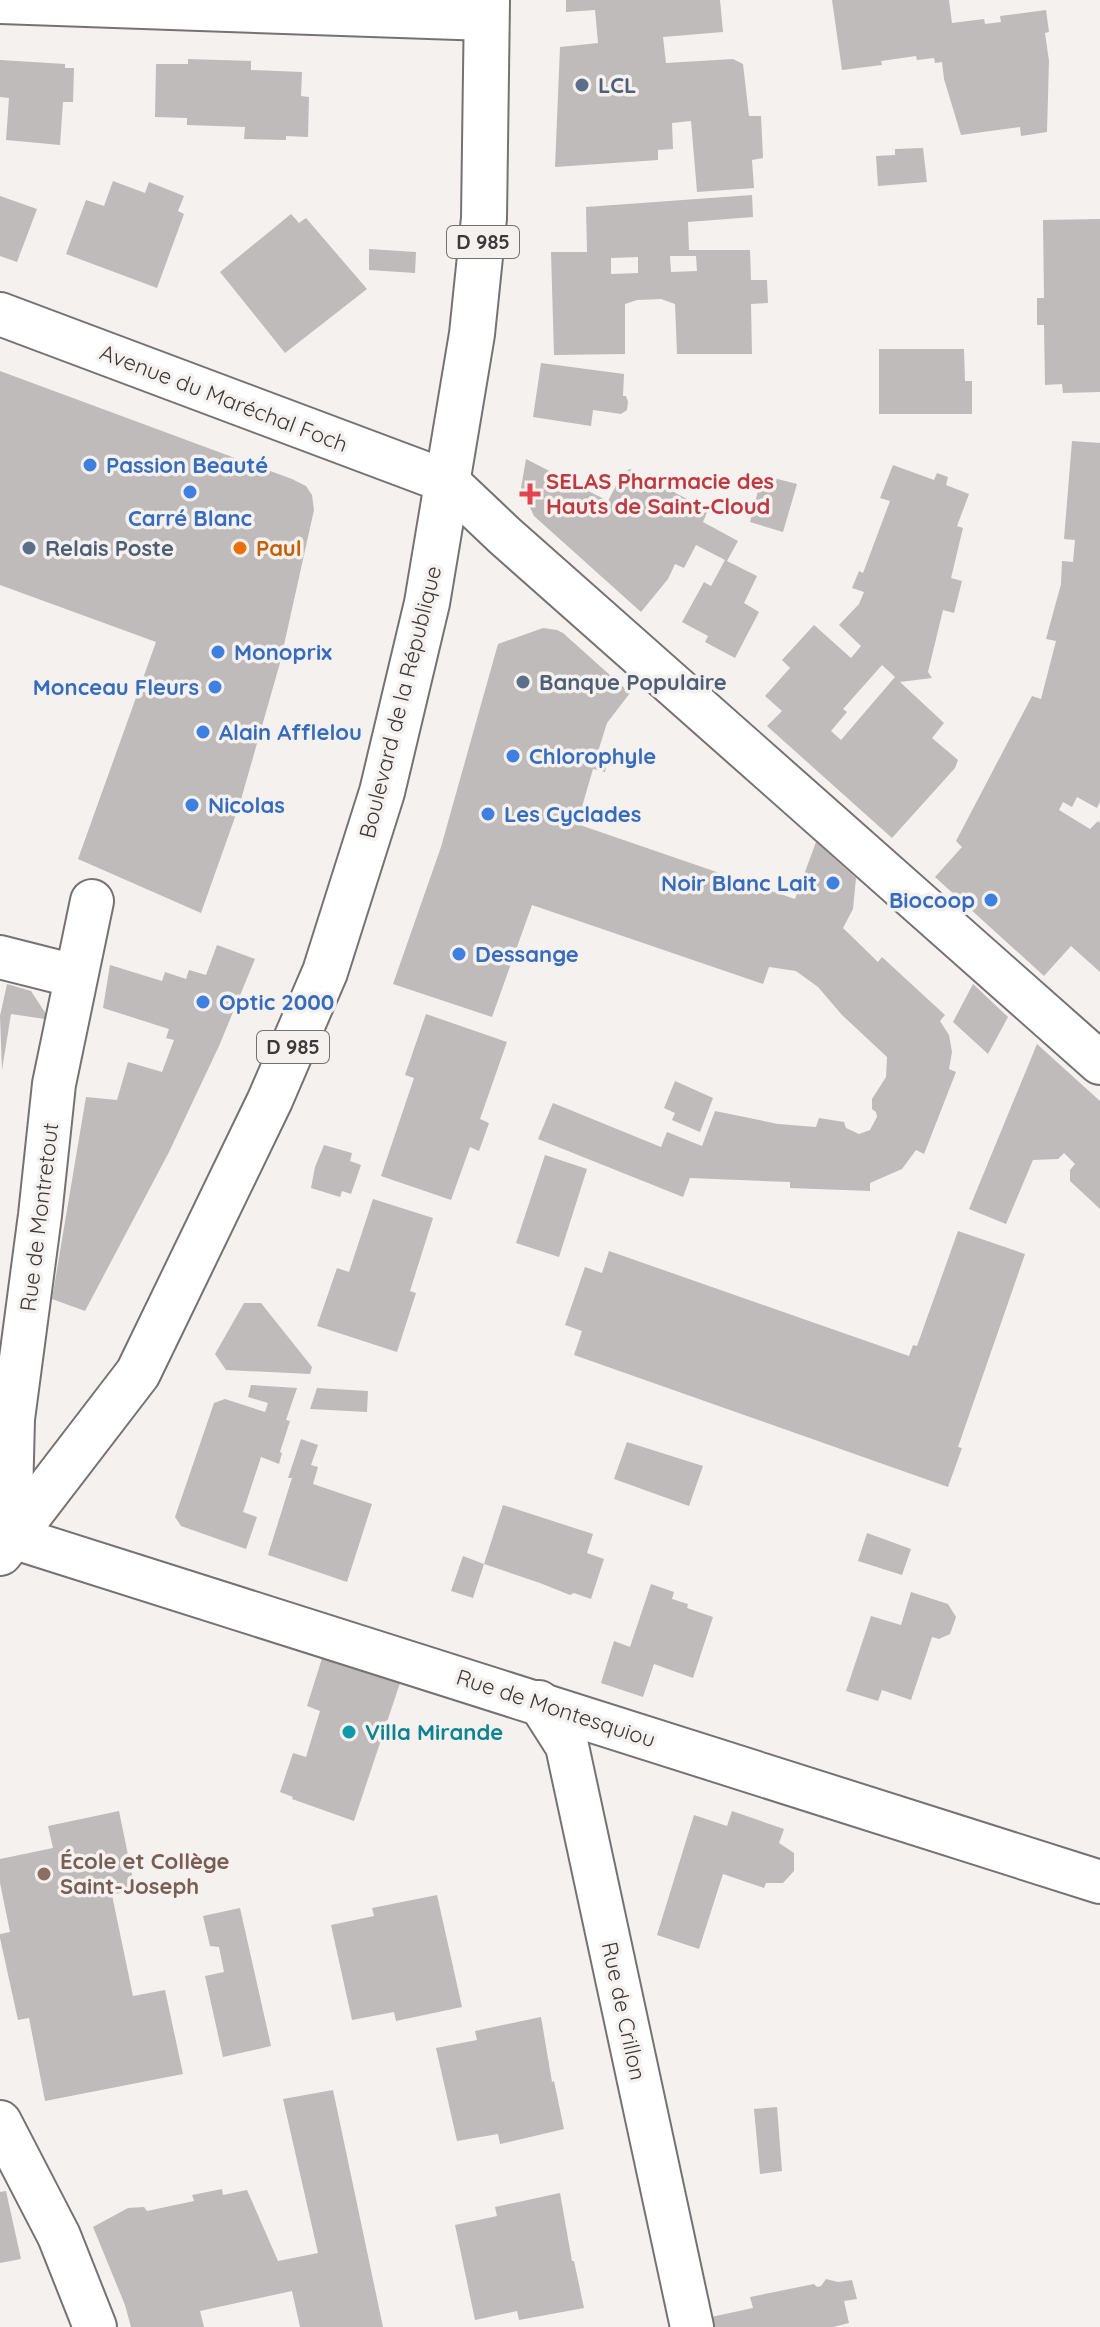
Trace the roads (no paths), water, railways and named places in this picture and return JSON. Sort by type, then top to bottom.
[{"type":"main road","name":"Boulevard de la République","points":[[3,1540],[138,1373],[270,1100],[325,972],[382,792],[427,603],[472,334],[482,255],[487,9]]},
{"type":"street","points":[[0,2],[487,9]]},
{"type":"street","name":"Avenue du Maréchal Foch","points":[[0,314],[448,482]]},
{"type":"street","points":[[448,482],[1100,1063]]},
{"type":"street","name":"Rue de Montretout","points":[[3,1540],[14,1415],[54,1084],[92,901]]},
{"type":"street","points":[[0,957],[75,976]]},
{"type":"street","name":"Rue de Montesquiou","points":[[3,1540],[539,1702],[1100,1882]]},
{"type":"street","name":"Rue de Crillon","points":[[539,1702],[567,1746],[692,2327]]},
{"type":"street","points":[[3,2135],[59,2236],[95,2327]]},
{"type":"place","name":"LCL","points":[[582,85]]},
{"type":"place","name":"Passion Beauté","points":[[90,465]]},
{"type":"place","name":"Carré Blanc","points":[[190,492]]},
{"type":"place","name":"SELAS Pharmacie des Hauts de Saint-Cloud","points":[[530,494]]},
{"type":"place","name":"Relais Poste","points":[[29,548]]},
{"type":"place","name":"Paul","points":[[240,548]]},
{"type":"place","name":"Monoprix","points":[[218,652]]},
{"type":"place","name":"Banque Populaire","points":[[523,682]]},
{"type":"place","name":"Monceau Fleurs","points":[[215,687]]},
{"type":"place","name":"Alain Afflelou","points":[[203,732]]},
{"type":"place","name":"Chlorophyle","points":[[513,756]]},
{"type":"place","name":"Nicolas","points":[[192,805]]},
{"type":"place","name":"Les Cyclades","points":[[488,814]]},
{"type":"place","name":"Noir Blanc Lait","points":[[833,883]]},
{"type":"place","name":"Biocoop","points":[[991,900]]},
{"type":"place","name":"Dessange","points":[[459,954]]},
{"type":"place","name":"Optic 2000","points":[[203,1002]]},
{"type":"place","name":"Villa Mirande","points":[[349,1732]]},
{"type":"place","name":"École et Collège Saint-Joseph","points":[[44,1874]]}]
